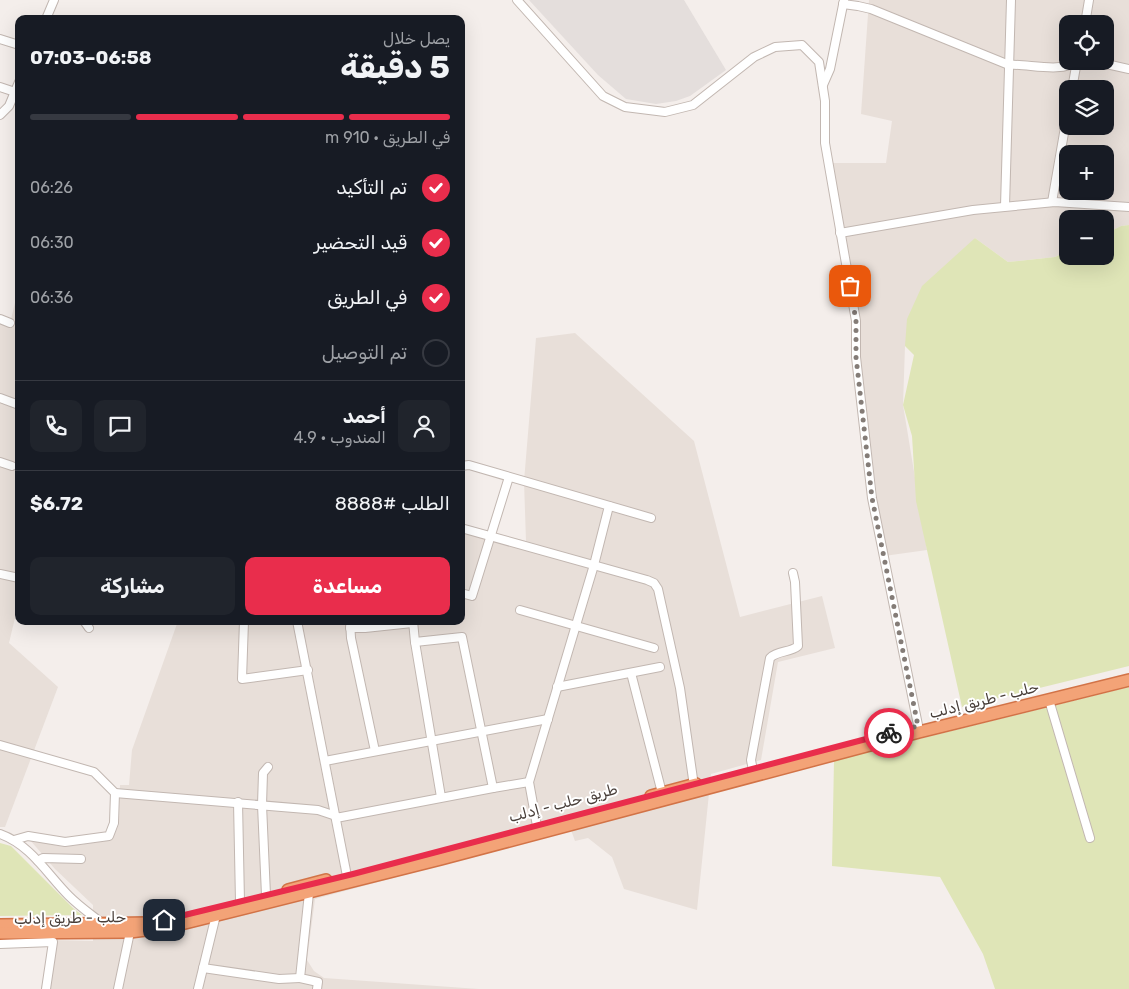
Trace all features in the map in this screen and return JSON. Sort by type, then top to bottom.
[{"type":"highway","name":"طريق حلب - إدلب","points":[[0,925],[153,922],[538,829],[1129,673]]},
{"type":"highway","name":"حلب - طريق إدلب","points":[[918,729],[1129,680]]},
{"type":"highway","name":"حلب - طريق إدلب","points":[[0,933],[130,932],[169,927],[441,859],[538,829]]},
{"type":"street","points":[[48,15],[54,0]]},
{"type":"street","points":[[517,0],[603,96],[625,107],[665,112],[692,106],[754,58],[775,47],[802,45],[819,62],[826,101],[825,143],[856,321],[856,357],[872,498],[918,729]]},
{"type":"street","points":[[1005,206],[1011,0]]},
{"type":"street","points":[[1086,15],[1089,0]]},
{"type":"street","points":[[823,85],[830,68],[843,2],[870,10],[1009,65],[1048,68],[1059,67]]},
{"type":"street","points":[[0,39],[15,44]]},
{"type":"street","points":[[1114,66],[1129,69]]},
{"type":"street","points":[[0,87],[15,92],[9,106],[0,115]]},
{"type":"street","points":[[1052,202],[1064,135]]},
{"type":"street","points":[[840,232],[1005,206],[1052,202],[1129,207]]},
{"type":"street","points":[[0,319],[10,324]]},
{"type":"street","points":[[0,398],[15,404]]},
{"type":"street","points":[[0,462],[12,466]]},
{"type":"street","points":[[465,466],[469,465],[651,518]]},
{"type":"street","points":[[465,594],[472,596],[509,477]]},
{"type":"street","points":[[538,829],[529,782],[594,565],[609,506]]},
{"type":"street","points":[[465,529],[654,583],[658,590],[680,688],[694,780]]},
{"type":"street","points":[[752,773],[752,749],[770,658],[774,654],[794,649],[798,646],[796,582],[793,573]]},
{"type":"street","points":[[0,574],[15,577]]},
{"type":"street","points":[[520,610],[654,648]]},
{"type":"street","points":[[244,625],[242,679],[308,670]]},
{"type":"street","points":[[298,625],[347,876]]},
{"type":"street","points":[[375,752],[350,625],[365,628],[388,625]]},
{"type":"street","points":[[412,625],[440,798]]},
{"type":"street","points":[[415,642],[462,637],[492,788]]},
{"type":"street","points":[[557,687],[660,667]]},
{"type":"street","points":[[631,673],[661,789]]},
{"type":"street","points":[[1049,700],[1090,838]]},
{"type":"street","points":[[325,761],[548,720]]},
{"type":"street","points":[[0,745],[94,772],[115,793],[318,810],[336,817],[529,782]]},
{"type":"street","points":[[266,896],[262,805],[264,773],[268,767]]},
{"type":"street","points":[[14,840],[28,836],[65,842],[109,836],[114,824],[115,793]]},
{"type":"street","points":[[238,802],[240,902]]},
{"type":"street","points":[[0,834],[14,840],[38,861],[70,897],[103,924]]},
{"type":"street","points":[[38,861],[44,858],[81,859]]},
{"type":"street","points":[[300,978],[309,893]]},
{"type":"street","points":[[198,989],[216,915]]},
{"type":"street","points":[[118,989],[130,932]]},
{"type":"street","points":[[0,944],[53,942],[46,989]]},
{"type":"street","points":[[203,968],[279,979],[300,978],[318,982],[317,989]]},
{"type":"shaded area","points":[[529,0],[684,0],[726,70],[690,96],[676,101],[656,104],[626,99],[598,75]]},
{"type":"shaded area","points":[[869,0],[1129,0],[1129,225],[1114,230],[1114,210],[1059,210],[1059,255],[1008,262],[975,238],[905,346],[903,405],[927,550],[884,556],[856,321],[828,163],[886,163],[892,121],[861,114]]},
{"type":"shaded area","points":[[15,303],[15,618],[9,643],[58,687],[5,827],[0,827],[0,322],[10,323]]},
{"type":"shaded area","points":[[575,333],[694,441],[740,617],[822,596],[835,648],[778,662],[761,760],[711,774],[697,910],[624,889],[612,857],[588,838],[575,841],[571,830],[315,899],[307,960],[314,971],[324,978],[479,989],[41,989],[51,940],[93,941],[93,905],[55,869],[30,840],[64,847],[112,840],[119,824],[120,785],[129,785],[132,750],[177,625],[465,625],[465,525],[526,541],[524,481],[536,338]]},
{"type":"green space","points":[[1129,225],[1129,666],[962,707],[916,501],[912,436],[903,405],[914,355],[905,346],[907,319],[922,286],[975,238],[1008,262],[1059,255],[1059,265],[1114,265],[1114,230]]},
{"type":"green space","points":[[1129,687],[1129,989],[995,989],[983,954],[940,877],[832,866],[834,760]]},
{"type":"green space","points":[[0,843],[11,846],[82,915],[0,916]]},
{"type":"way so far","points":[[850,286],[856,321],[856,357],[872,498],[918,726],[889,733]]},
{"type":"route","points":[[164,920],[353,874],[889,733]]}]
